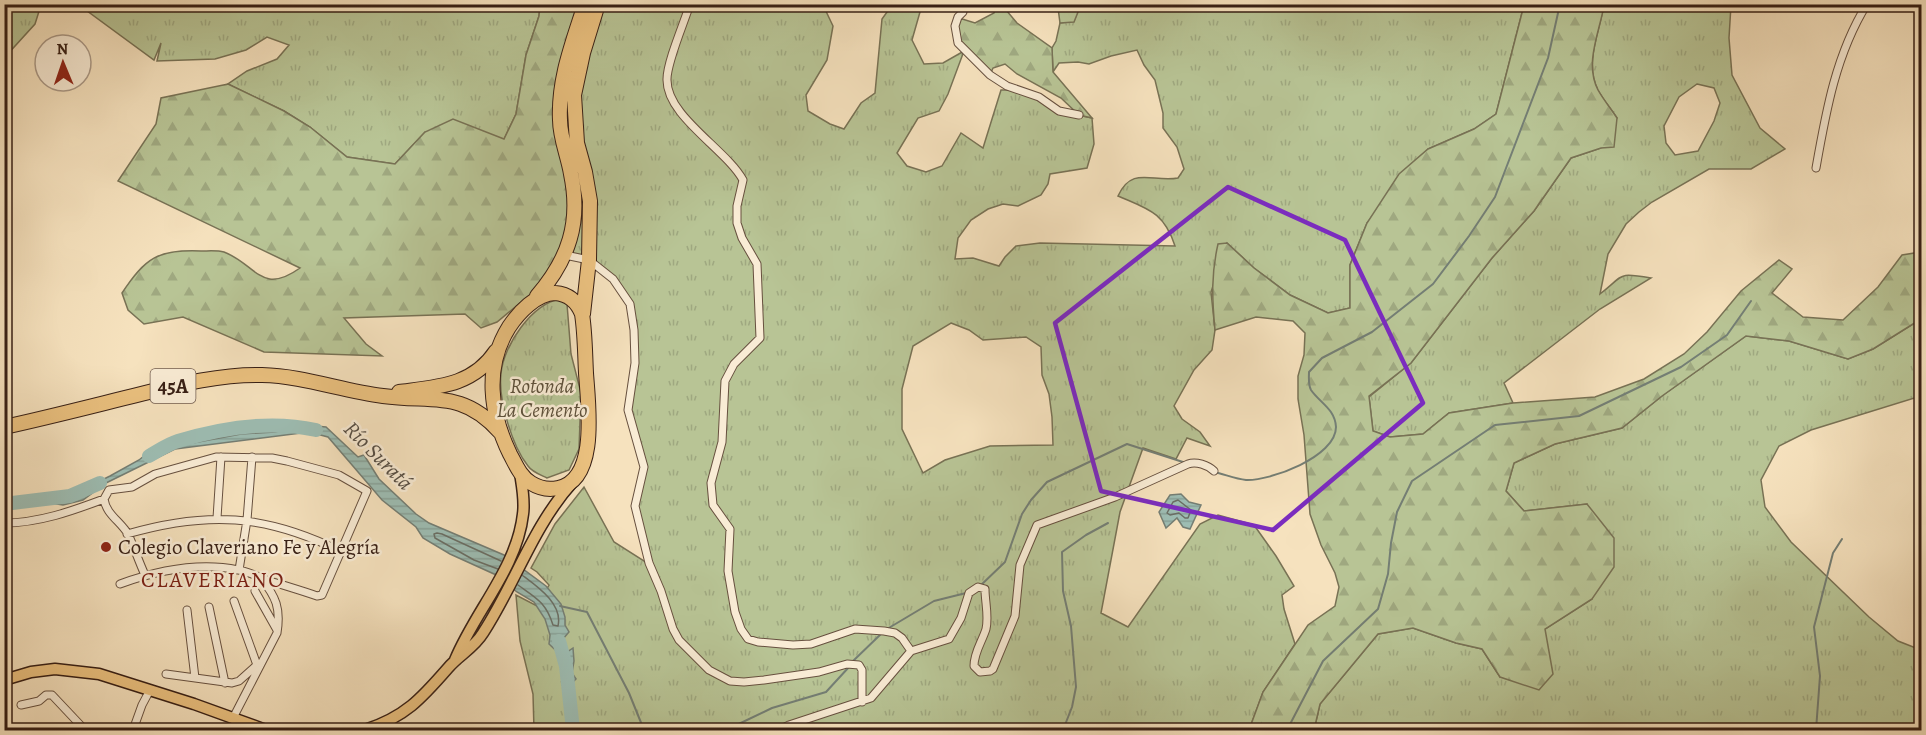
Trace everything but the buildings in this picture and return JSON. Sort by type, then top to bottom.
[{"type":"highway","points":[[344,388],[396,392],[455,383],[466,379],[481,369],[512,323],[546,286],[565,255],[574,219],[576,201],[560,122],[560,96],[565,67],[585,4]]},
{"type":"highway","points":[[500,344],[495,361],[493,382],[495,412],[500,432],[520,472],[530,483],[544,488],[560,488],[576,478],[584,461],[588,443],[589,423],[583,319],[589,260],[590,201],[577,143],[574,95],[583,53],[598,4]]},
{"type":"highway","points":[[532,303],[545,294],[555,292],[565,295],[577,304],[583,319]]},
{"type":"highway","name":"45A","points":[[4,428],[183,384],[221,378],[283,376],[344,388]]},
{"type":"highway","points":[[344,388],[384,397],[447,400],[465,404],[489,420],[500,432]]},
{"type":"main road","points":[[454,661],[496,584],[519,534],[523,514],[520,472]]},
{"type":"main road","points":[[365,730],[393,719],[419,701],[454,661],[474,645],[507,592],[543,521],[576,478]]},
{"type":"main road","points":[[4,680],[31,672],[55,669],[99,674],[266,730]]},
{"type":"street","points":[[690,4],[668,67],[668,88],[683,115],[735,167],[743,180],[737,206],[737,223],[757,267],[760,338],[734,364],[725,381],[722,442],[711,491],[713,505],[730,529],[728,571],[738,622],[748,639],[758,642],[803,644],[855,629],[874,630],[895,633],[905,641],[911,651]]},
{"type":"street","points":[[963,4],[963,14],[958,17],[955,26],[958,43],[990,75],[1007,86],[1039,97],[1059,111],[1079,115]]},
{"type":"street","points":[[1816,168],[1834,81],[1842,55],[1867,4]]},
{"type":"street","points":[[565,255],[589,260],[613,279],[630,304],[635,363],[628,410],[644,467],[635,506],[649,563],[679,640],[709,670],[730,681],[744,682],[805,675],[851,664],[859,665],[862,670],[862,702]]},
{"type":"street","points":[[217,518],[221,457]]},
{"type":"street","points":[[120,584],[145,575],[194,568],[239,570],[317,596],[322,595],[367,491],[339,475],[326,471],[273,458],[252,457],[221,457],[155,474],[132,487],[109,490],[104,499],[106,510],[119,522],[127,534],[145,575]]},
{"type":"street","points":[[239,570],[247,520],[252,457]]},
{"type":"street","points":[[779,730],[871,698],[911,651],[949,639],[961,618],[969,593],[978,587],[985,589],[988,618],[983,639],[976,651],[974,666],[980,672],[990,671],[993,669],[1015,616],[1020,565],[1037,525],[1115,497],[1190,463],[1210,467],[1214,471]]},
{"type":"street","points":[[4,523],[20,523],[66,514],[104,499]]},
{"type":"street","points":[[127,534],[191,519],[247,520],[295,531],[340,551]]},
{"type":"street","points":[[233,718],[279,622],[276,599],[261,578]]},
{"type":"street","points":[[255,591],[277,630]]},
{"type":"street","points":[[234,601],[257,665]]},
{"type":"street","points":[[209,607],[225,683]]},
{"type":"street","points":[[187,610],[195,678]]},
{"type":"street","points":[[166,674],[225,683],[239,681],[257,665],[268,649]]},
{"type":"street","points":[[133,730],[150,690]]},
{"type":"street","points":[[21,705],[39,701],[48,694],[52,695],[85,730]]},
{"type":"highlighted area","points":[[1228,187],[1345,240],[1423,403],[1273,530],[1101,491],[1055,323]]},
{"type":"green space","points":[[5,4],[41,5],[35,24],[5,57]]},
{"type":"green space","points":[[79,5],[540,5],[539,16],[526,55],[516,114],[504,139],[425,132],[395,164],[347,157],[310,127],[284,111],[228,84],[247,71],[277,59],[289,45],[267,37],[246,50],[215,59],[157,61],[161,43],[154,60]]},
{"type":"green space","points":[[540,5],[585,5],[565,67],[563,140],[571,237],[537,289],[497,322],[481,328],[465,314],[344,318],[366,344],[382,356],[264,352],[183,317],[144,324],[128,310],[122,293],[138,271],[163,254],[186,251],[224,252],[235,257],[259,275],[276,279],[287,276],[300,268],[118,181],[156,124],[161,98],[228,84],[284,111],[310,127],[347,157],[395,164],[425,132],[453,119],[504,139],[516,114],[526,55],[539,16]]},
{"type":"green space","points":[[585,5],[823,5],[833,26],[827,60],[806,95],[808,111],[844,129],[861,103],[875,93],[882,19],[892,5],[922,5],[912,40],[924,64],[943,63],[964,51],[939,111],[918,118],[897,153],[907,166],[926,172],[942,166],[961,133],[983,148],[1001,90],[1018,90],[1059,111],[1092,118],[1094,144],[1087,168],[1050,174],[1048,184],[1041,195],[1018,206],[1003,204],[988,209],[971,220],[958,238],[955,259],[973,258],[999,266],[1016,246],[1040,243],[1175,246],[1166,226],[1154,213],[1118,196],[1130,181],[1137,178],[1178,178],[1184,169],[1177,147],[1163,128],[1163,113],[1155,80],[1137,50],[1089,64],[1059,63],[1053,72],[1052,48],[1060,23],[1074,21],[1080,5],[1524,5],[1496,114],[1474,129],[1428,149],[1367,223],[1350,265],[1350,308],[1328,313],[1290,295],[1254,268],[1227,243],[1211,292],[1215,330],[1212,350],[1194,370],[1174,406],[1182,419],[1200,432],[1210,446],[1187,438],[1176,459],[1143,448],[1120,512],[1101,613],[1128,627],[1200,524],[1218,515],[1254,525],[1294,586],[1282,595],[1295,644],[1263,692],[1249,730],[534,730],[533,694],[520,641],[516,595],[537,606],[549,585],[531,568],[555,524],[584,487],[614,542],[647,563],[637,514],[643,454],[628,419],[626,402],[633,369],[637,362],[626,295],[589,259],[565,255],[560,122]],"holes":[[[951,323],[969,330],[983,340],[1026,337],[1041,347],[1042,375],[1049,394],[1053,445],[990,446],[945,460],[923,473],[902,429],[902,389],[913,346]]]},
{"type":"green space","points":[[996,5],[1006,5],[1006,10],[1017,23],[1052,48],[1053,72],[1092,118],[1079,115],[1061,98],[1017,74],[1005,64],[993,68],[990,75],[958,43],[956,35],[959,18],[975,23],[994,13]]},
{"type":"green space","points":[[1049,5],[1080,5],[1080,7],[1074,22],[1060,23],[1058,8]]},
{"type":"green space","points":[[1524,5],[1604,5],[1594,47],[1592,69],[1598,90],[1617,118],[1614,147],[1601,148],[1571,158],[1534,211],[1492,258],[1411,363],[1369,396],[1373,431],[1390,437],[1423,434],[1449,413],[1513,403],[1595,397],[1644,379],[1684,354],[1707,332],[1741,291],[1779,260],[1792,269],[1772,293],[1803,317],[1843,320],[1878,287],[1902,255],[1921,252],[1921,319],[1873,349],[1848,359],[1789,341],[1746,336],[1662,396],[1622,428],[1555,444],[1514,463],[1506,491],[1524,511],[1587,504],[1614,538],[1614,567],[1592,599],[1545,629],[1553,674],[1539,690],[1500,677],[1482,649],[1456,643],[1413,628],[1378,634],[1320,704],[1314,730],[1249,730],[1263,692],[1308,625],[1335,606],[1339,587],[1310,514],[1304,435],[1298,399],[1298,376],[1304,355],[1305,333],[1293,321],[1256,317],[1215,330],[1213,287],[1218,244],[1227,243],[1254,268],[1290,295],[1328,313],[1350,308],[1350,265],[1367,223],[1399,174],[1428,149],[1474,129],[1496,114]]},
{"type":"green space","points":[[1604,5],[1731,5],[1729,38],[1732,75],[1760,128],[1785,149],[1751,169],[1709,169],[1652,202],[1626,224],[1608,254],[1600,294],[1626,275],[1651,278],[1600,309],[1504,383],[1513,403],[1449,413],[1423,434],[1390,437],[1373,431],[1369,397],[1411,363],[1492,258],[1534,211],[1571,158],[1601,148],[1617,118],[1598,90],[1592,69],[1594,47]],"holes":[[[1697,84],[1714,88],[1720,103],[1714,121],[1698,151],[1675,155],[1666,143],[1664,126],[1679,97]]]},
{"type":"green space","name":"Rotonda La Cemento","points":[[561,299],[567,304],[571,354],[581,393],[579,449],[569,470],[547,478],[530,468],[517,447],[504,409],[501,374],[507,351],[521,328],[540,308]]},
{"type":"green space","points":[[1921,319],[1921,396],[1811,430],[1779,446],[1761,480],[1765,507],[1791,542],[1869,617],[1898,641],[1921,650],[1921,730],[1314,730],[1320,704],[1378,634],[1413,628],[1456,643],[1482,649],[1500,677],[1545,629],[1592,599],[1587,504],[1524,511],[1506,491],[1514,463],[1555,444],[1622,428],[1662,396],[1746,336],[1789,341],[1848,359],[1873,349]]},
{"type":"water","points":[[305,425],[326,427],[358,457],[364,455],[379,479],[416,514],[429,523],[504,555],[546,586],[561,604],[565,625],[569,632],[563,639],[567,652],[573,648],[572,673],[576,679],[573,682],[574,730],[571,730],[566,721],[571,714],[566,686],[571,680],[567,673],[566,660],[549,644],[550,635],[545,619],[534,602],[494,574],[450,554],[423,538],[416,527],[382,500],[328,437],[309,432],[175,449],[106,483],[83,500],[63,505],[44,502],[5,507],[7,501],[64,499],[139,460],[150,451],[241,434],[275,432]]},
{"type":"water","points":[[1181,494],[1189,502],[1201,505],[1190,529],[1183,527],[1177,518],[1166,528],[1159,512],[1170,495]]},
{"type":"waterway","points":[[1214,472],[1246,480],[1285,472],[1314,457],[1333,438],[1336,427],[1333,415],[1311,390],[1309,372],[1322,358],[1372,332],[1433,284],[1469,236],[1495,197],[1548,58],[1560,4]]},
{"type":"waterway","points":[[1287,730],[1323,661],[1378,609],[1388,574],[1397,512],[1412,481],[1495,425],[1579,416],[1681,367],[1727,335],[1751,301]]},
{"type":"waterway","name":"Río Suratá","points":[[149,456],[178,441],[229,429],[282,426],[316,430]]},
{"type":"waterway","points":[[980,586],[1005,562],[1022,514],[1047,482],[1127,444],[1186,463]]},
{"type":"waterway","name":"Río Suratá","points":[[4,504],[70,496],[100,483]]},
{"type":"waterway","points":[[1063,730],[1072,707],[1076,687],[1071,626],[1063,591],[1062,552],[1108,523]]},
{"type":"waterway","points":[[1816,730],[1820,676],[1814,627],[1833,553],[1842,539]]},
{"type":"waterway","points":[[887,629],[934,601],[966,593]]},
{"type":"waterway","points":[[560,606],[587,612],[629,693],[644,730]]},
{"type":"waterway","points":[[852,662],[882,633]]},
{"type":"waterway","name":"Río Suratá","points":[[559,641],[566,666],[573,730]]},
{"type":"waterway","points":[[726,730],[772,708],[826,692],[849,667]]},
{"type":"place","name":"Colegio Claveriano Fe y Alegría","points":[[106,547]]},
{"type":"district","name":"CLAVERIANO","points":[[213,579]]}]
